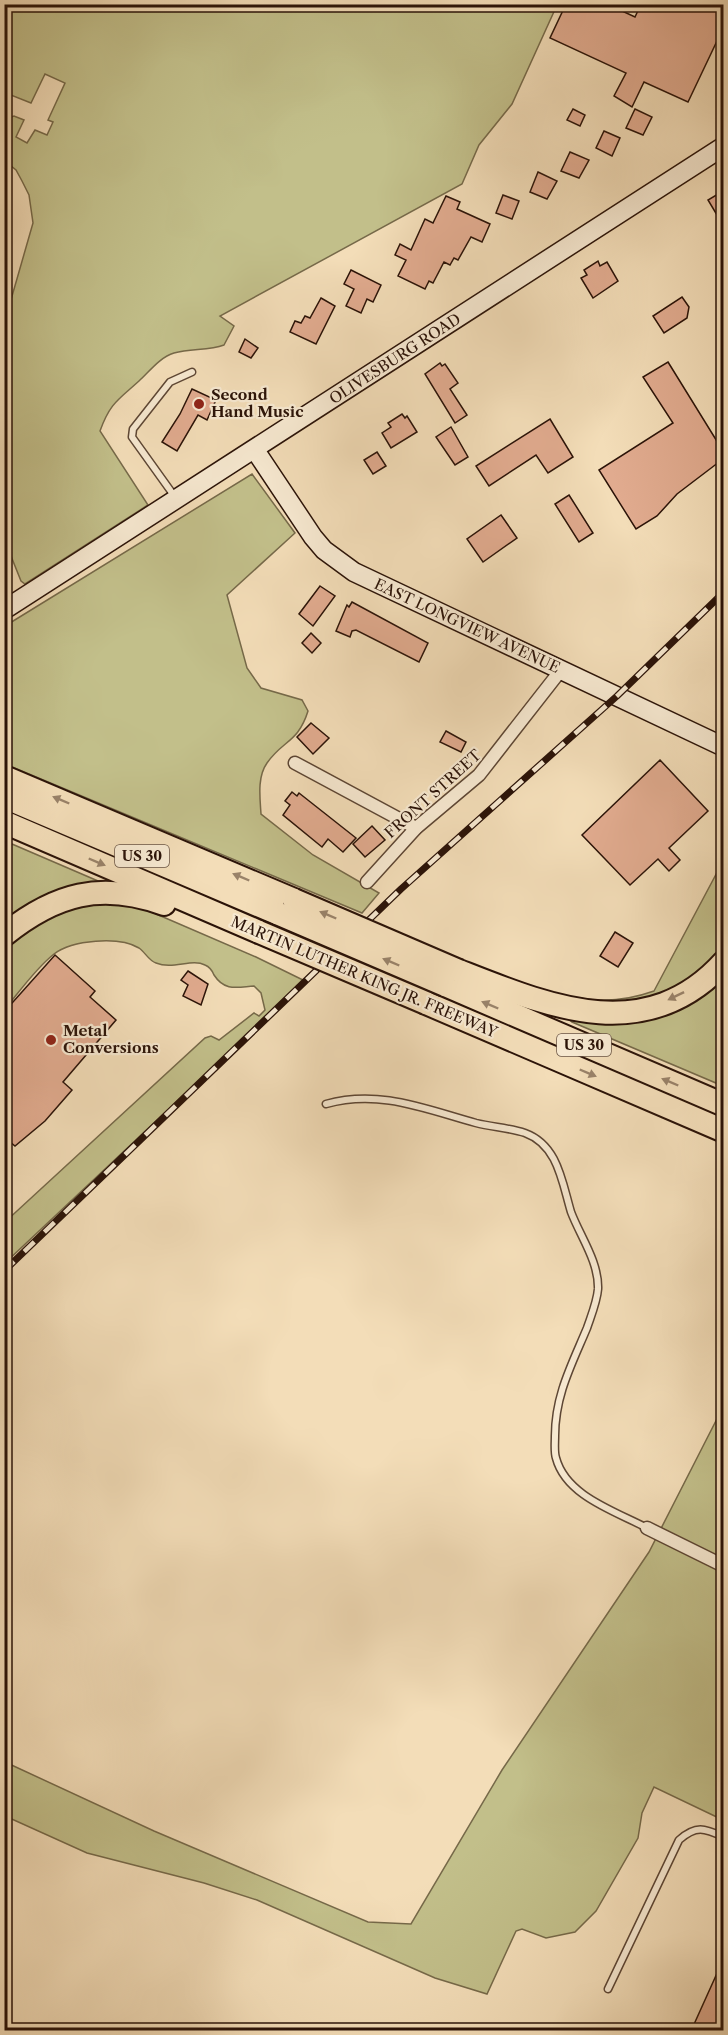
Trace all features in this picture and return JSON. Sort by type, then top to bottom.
[{"type":"highway","points":[[4,777],[286,907]]},
{"type":"highway","name":"MARTIN LUTHER KING JR. FREEWAY","points":[[4,796],[286,907],[452,978],[723,1105]]},
{"type":"highway","name":"MARTIN LUTHER KING JR. FREEWAY","points":[[4,822],[255,937],[421,1007],[476,1024],[723,1131]]},
{"type":"highway","points":[[4,935],[44,907],[63,898],[112,893],[162,903],[255,937]]},
{"type":"highway","points":[[452,978],[573,1011],[607,1013],[658,1004],[690,989],[723,962]]},
{"type":"highway","points":[[620,1086],[664,1118],[723,1144]]},
{"type":"main road","name":"OLIVESBURG ROAD","points":[[4,610],[723,146]]},
{"type":"main road","name":"EAST LONGVIEW AVENUE","points":[[255,450],[313,537],[338,561],[374,584],[723,747]]},
{"type":"street","name":"FRONT STREET","points":[[367,882],[416,828],[479,775],[561,670]]},
{"type":"street","points":[[295,763],[416,828]]},
{"type":"street","points":[[647,1528],[723,1566]]},
{"type":"lane","points":[[177,500],[132,436],[133,429],[170,382],[192,372]]},
{"type":"lane","points":[[326,1104],[368,1096],[403,1101],[484,1125],[524,1133],[536,1138],[549,1149],[594,1265],[598,1288],[593,1311],[563,1382],[555,1412],[556,1458],[570,1486],[647,1528]]},
{"type":"lane","points":[[608,1989],[679,1840],[690,1830],[707,1829],[723,1837]]},
{"type":"shaded area","points":[[5,4],[557,5],[512,104],[479,145],[462,184],[220,316],[234,326],[224,345],[180,351],[169,355],[155,365],[115,403],[107,414],[100,431],[148,505],[25,584],[21,581],[5,541],[4,324],[33,223],[29,195],[16,170],[5,161],[5,119],[14,116],[24,120],[16,137],[27,143],[35,130],[47,135],[53,122],[48,120],[65,83],[45,74],[31,103],[11,95],[5,98]]},
{"type":"shaded area","points":[[5,188],[11,209],[5,245]]},
{"type":"shaded area","points":[[252,474],[295,533],[227,595],[247,668],[261,688],[302,700],[308,711],[300,729],[273,755],[264,769],[260,788],[261,814],[313,855],[379,893],[362,913],[5,764],[5,626]]},
{"type":"shaded area","points":[[5,841],[105,884],[140,907],[256,957],[305,981],[5,1263],[5,1222],[205,1038],[211,1036],[219,1040],[254,1013],[259,1016],[265,1010],[261,993],[254,986],[227,986],[218,980],[211,969],[200,963],[162,965],[151,960],[139,948],[130,944],[108,941],[72,945],[54,954],[5,1009]]},
{"type":"shaded area","points":[[721,865],[723,866],[723,1086],[572,1022],[536,990],[595,1000],[623,999],[654,991]]},
{"type":"shaded area","points":[[723,1407],[723,1820],[654,1787],[642,1813],[638,1838],[596,1911],[575,1932],[546,1938],[522,1929],[516,1931],[487,1994],[435,1978],[257,1900],[204,1883],[87,1853],[5,1816],[5,1762],[154,1831],[368,1922],[411,1924],[502,1770],[649,1552]]},
{"type":"building","points":[[566,4],[607,4],[635,17],[641,4],[723,4],[723,44],[717,41],[688,102],[644,82],[632,107],[614,96],[626,73],[550,38]]},
{"type":"building","points":[[573,109],[585,115],[580,126],[567,120]]},
{"type":"building","points":[[635,109],[652,117],[643,135],[626,128]]},
{"type":"building","points":[[604,131],[620,138],[612,156],[596,148]]},
{"type":"building","points":[[570,152],[589,160],[579,178],[561,171]]},
{"type":"building","points":[[538,172],[557,181],[547,199],[530,192]]},
{"type":"building","points":[[723,191],[723,225],[708,200]]},
{"type":"building","points":[[503,195],[519,201],[512,219],[496,213]]},
{"type":"building","points":[[446,196],[460,202],[457,209],[490,224],[482,242],[471,237],[458,260],[454,258],[450,265],[444,262],[433,283],[429,281],[425,289],[398,276],[406,260],[395,255],[400,244],[411,250],[425,219],[433,223]]},
{"type":"building","points":[[598,261],[600,266],[607,262],[618,281],[593,298],[581,278],[587,275],[584,270]]},
{"type":"building","points":[[351,270],[381,285],[373,302],[367,299],[361,313],[346,306],[354,289],[344,284]]},
{"type":"building","points":[[682,297],[689,307],[687,318],[664,333],[653,316]]},
{"type":"building","points":[[321,298],[335,306],[316,344],[290,332],[295,321],[301,323],[305,316],[310,318]]},
{"type":"building","points":[[245,339],[258,348],[251,358],[239,352]]},
{"type":"building","points":[[668,362],[723,451],[723,459],[677,494],[657,516],[636,529],[599,470],[673,423],[643,377]]},
{"type":"building","points":[[440,363],[442,366],[445,364],[458,383],[450,389],[467,415],[455,423],[425,374]]},
{"type":"building","points":[[192,389],[216,400],[207,420],[198,415],[177,451],[162,442],[180,414]]},
{"type":"building","points":[[402,414],[405,418],[407,416],[417,432],[391,448],[382,433],[391,427],[388,423]]},
{"type":"building","points":[[550,419],[573,457],[548,473],[536,455],[489,486],[476,466]]},
{"type":"building","points":[[451,427],[468,457],[455,465],[436,437]]},
{"type":"building","points":[[377,452],[386,466],[373,474],[364,460]]},
{"type":"building","points":[[569,495],[593,533],[579,542],[555,504]]},
{"type":"building","points":[[501,515],[517,538],[483,562],[467,539]]},
{"type":"building","points":[[320,586],[335,596],[313,626],[299,614]]},
{"type":"building","points":[[352,602],[428,643],[419,662],[356,630],[352,631],[350,637],[336,631],[347,605],[349,607]]},
{"type":"building","points":[[311,633],[321,643],[312,653],[302,643]]},
{"type":"building","points":[[311,723],[329,738],[313,754],[297,737]]},
{"type":"building","points":[[446,731],[466,742],[461,752],[440,742]]},
{"type":"building","points":[[660,760],[708,811],[669,848],[680,860],[669,871],[658,859],[630,885],[582,835]]},
{"type":"building","points":[[292,792],[297,796],[299,793],[356,838],[343,852],[328,839],[322,847],[283,815],[290,805],[285,801]]},
{"type":"building","points":[[372,826],[385,840],[365,857],[353,844]]},
{"type":"building","points":[[615,932],[633,943],[618,967],[600,956]]},
{"type":"building","name":"Metal Conversions","points":[[55,955],[95,991],[90,997],[116,1020],[63,1082],[72,1090],[45,1121],[15,1146],[4,1137],[4,1012]]},
{"type":"building","points":[[188,971],[208,984],[201,1005],[183,996],[188,985],[181,980]]},
{"type":"building","points":[[723,1960],[723,2031],[691,2031]]},
{"type":"railway","points":[[4,1271],[401,889],[617,696],[724,592]]},
{"type":"place","name":"Second Hand Music","points":[[199,404]]},
{"type":"place","name":"Metal Conversions","points":[[51,1040]]}]
